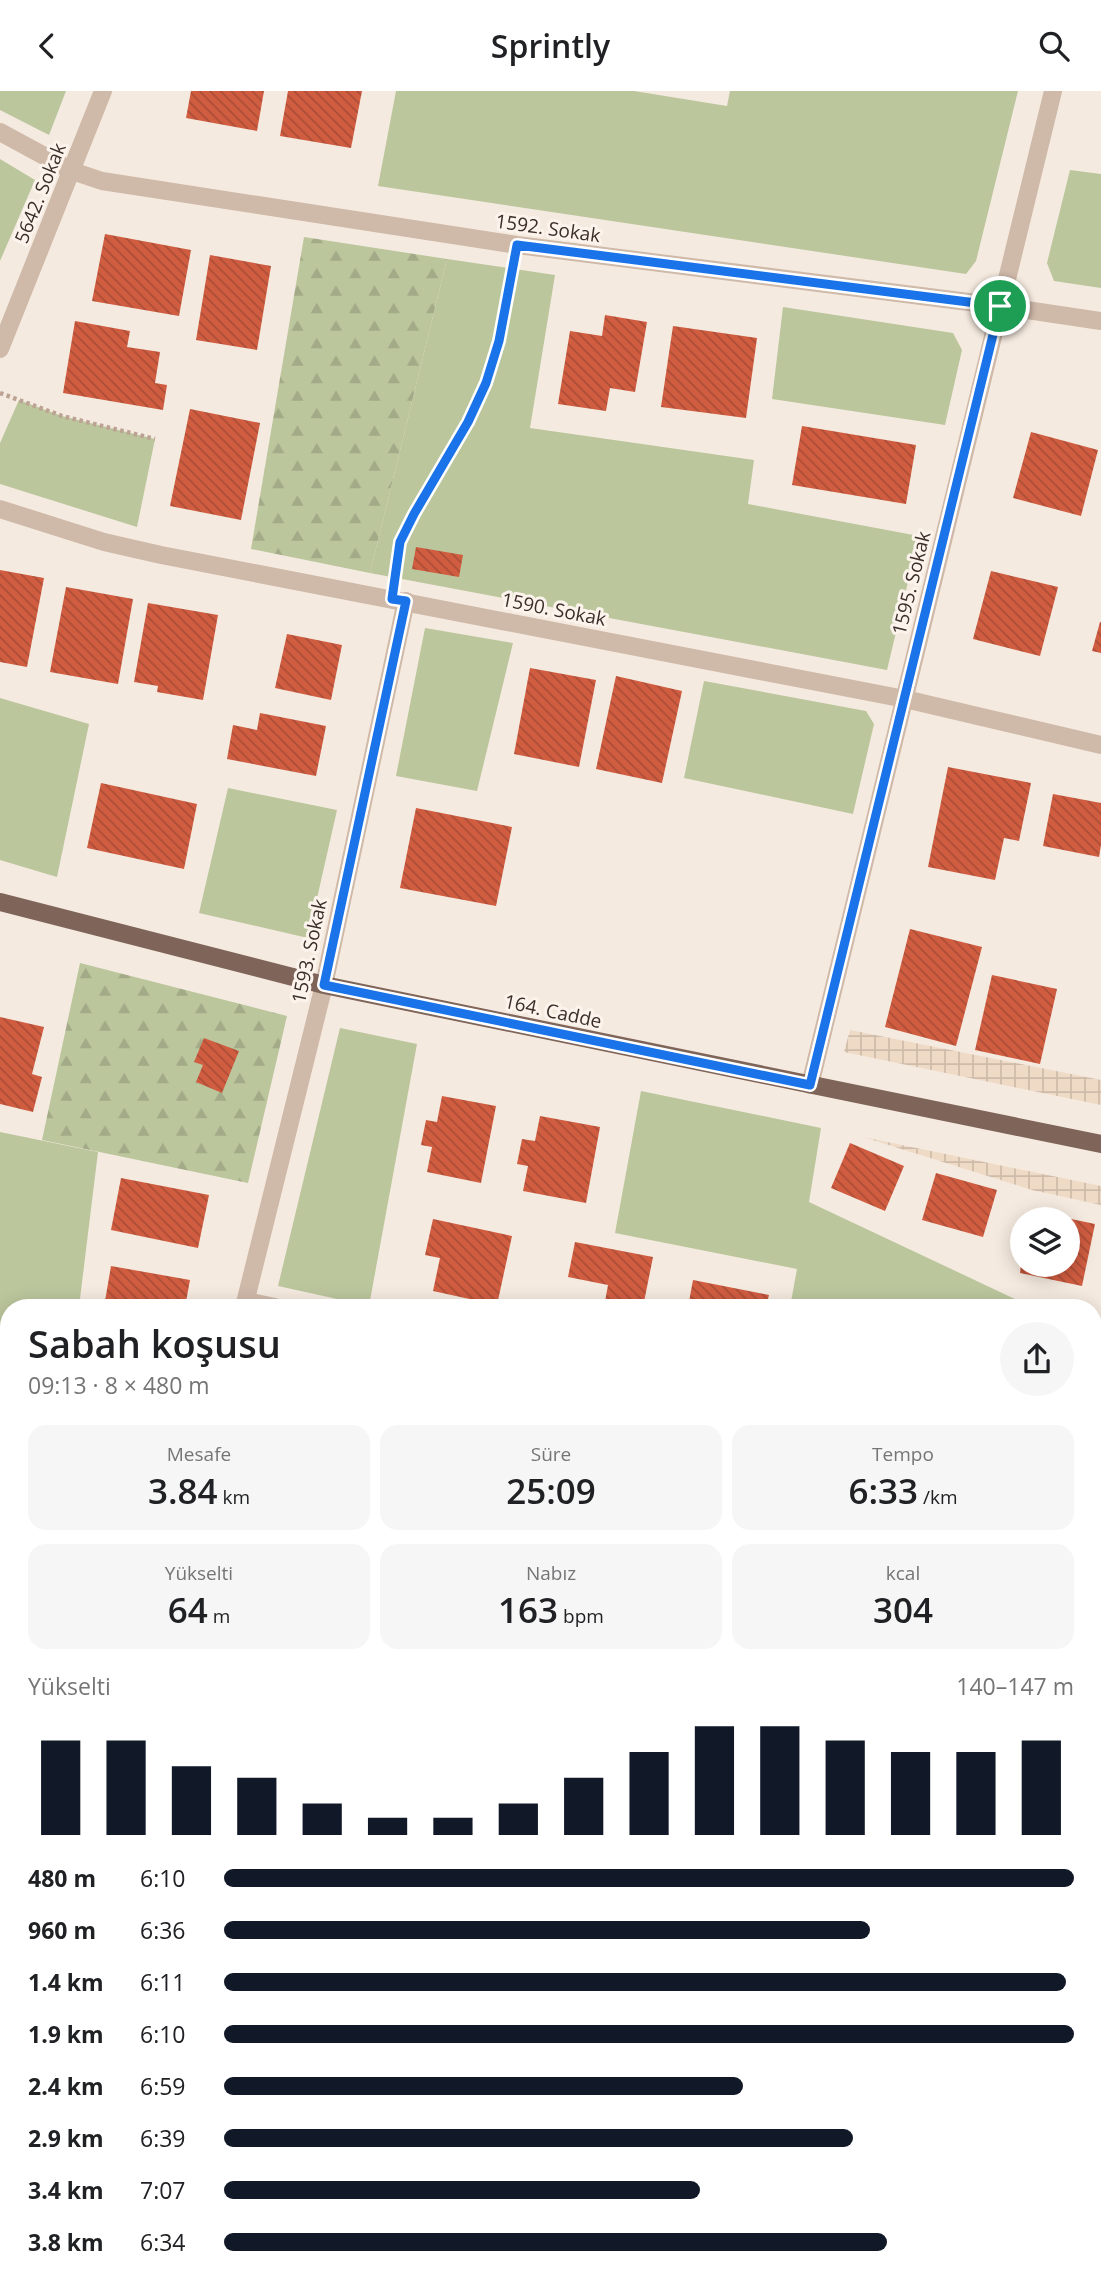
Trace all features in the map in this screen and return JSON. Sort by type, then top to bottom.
[{"type":"main road","name":"164. Cadde","points":[[0,902],[324,985],[1101,1145]]},
{"type":"street","name":"5642. Sokak","points":[[0,349],[103,91]]},
{"type":"street","name":"1595. Sokak","points":[[810,1085],[1053,91]]},
{"type":"street","name":"1592. Sokak","points":[[0,132],[72,171],[102,181],[517,245],[1101,321]]},
{"type":"street","name":"1590. Sokak","points":[[0,509],[138,550],[905,699],[1101,745]]},
{"type":"street","name":"1593. Sokak","points":[[246,1299],[324,985],[399,600]]},
{"type":"path","points":[[399,600],[400,542],[468,422],[486,383],[499,341],[517,245]]},
{"type":"path","points":[[0,393],[62,416],[155,439]]},
{"type":"green space","points":[[0,91],[66,91],[49,135],[0,110]]},
{"type":"green space","points":[[396,91],[634,91],[727,106],[730,91],[1018,91],[976,261],[966,274],[378,186]]},
{"type":"green space","points":[[0,159],[35,180],[0,261]]},
{"type":"green space","points":[[1070,170],[1101,174],[1101,288],[1054,281],[1047,263]]},
{"type":"green space","points":[[304,237],[447,259],[370,573],[251,549]]},
{"type":"green space","points":[[447,259],[555,275],[530,428],[754,460],[748,504],[919,536],[887,670],[370,573]]},
{"type":"green space","points":[[783,307],[953,333],[962,350],[945,425],[772,399]]},
{"type":"green space","points":[[19,400],[62,416],[155,439],[137,527],[0,484],[0,443]]},
{"type":"green space","points":[[425,628],[513,643],[477,791],[396,776]]},
{"type":"green space","points":[[704,681],[866,711],[874,724],[853,814],[684,778]]},
{"type":"green space","points":[[0,698],[89,724],[57,877],[0,860]]},
{"type":"green space","points":[[228,788],[337,810],[308,938],[199,913]]},
{"type":"green space","points":[[80,963],[287,1016],[248,1183],[42,1140]]},
{"type":"green space","points":[[340,1028],[417,1044],[370,1299],[337,1299],[278,1286]]},
{"type":"green space","points":[[641,1091],[821,1128],[809,1202],[1015,1299],[791,1299],[797,1269],[615,1233]]},
{"type":"green space","points":[[0,1132],[98,1152],[80,1299],[0,1299]]},
{"type":"shaded area","points":[[850,1030],[1101,1080],[1101,1105],[844,1052]]},
{"type":"shaded area","points":[[863,1137],[1101,1186],[1101,1205],[1032,1190]]},
{"type":"building","points":[[191,91],[264,91],[257,131],[186,118]]},
{"type":"building","points":[[288,91],[362,91],[351,148],[280,136]]},
{"type":"building","points":[[105,234],[191,250],[179,316],[92,301]]},
{"type":"building","points":[[210,255],[271,266],[257,350],[196,340]]},
{"type":"building","points":[[605,315],[647,322],[635,392],[610,388],[606,411],[558,404],[570,331],[602,336]]},
{"type":"building","points":[[75,321],[130,331],[127,347],[160,352],[155,383],[167,385],[163,410],[63,393]]},
{"type":"building","points":[[673,326],[757,338],[746,418],[661,407]]},
{"type":"building","points":[[190,409],[260,423],[241,520],[170,506]]},
{"type":"building","points":[[802,426],[916,445],[906,504],[792,485]]},
{"type":"building","points":[[1031,432],[1098,450],[1081,516],[1013,498]]},
{"type":"building","points":[[416,547],[463,555],[459,577],[412,569]]},
{"type":"building","points":[[0,570],[44,578],[27,667],[0,662]]},
{"type":"building","points":[[991,571],[1058,587],[1040,656],[973,639]]},
{"type":"building","points":[[66,587],[133,599],[118,684],[50,672]]},
{"type":"building","points":[[148,603],[218,615],[203,700],[157,692],[158,686],[134,682]]},
{"type":"building","points":[[1101,622],[1101,653],[1092,651]]},
{"type":"building","points":[[287,634],[342,645],[331,700],[275,688]]},
{"type":"building","points":[[530,668],[596,680],[579,767],[514,754]]},
{"type":"building","points":[[616,676],[682,691],[662,783],[596,769]]},
{"type":"building","points":[[260,713],[326,726],[316,776],[227,759],[233,725],[257,730]]},
{"type":"building","points":[[948,767],[1031,783],[1019,841],[1004,838],[995,880],[928,867]]},
{"type":"building","points":[[101,783],[197,804],[184,869],[87,848]]},
{"type":"building","points":[[1053,794],[1101,803],[1099,857],[1043,846]]},
{"type":"building","points":[[416,808],[512,827],[496,906],[400,888]]},
{"type":"building","points":[[910,929],[982,947],[956,1046],[885,1027]]},
{"type":"building","points":[[992,975],[1057,989],[1040,1064],[975,1050]]},
{"type":"building","points":[[0,1017],[44,1027],[32,1074],[42,1077],[33,1112],[0,1104]]},
{"type":"building","points":[[204,1038],[239,1051],[222,1093],[196,1082],[203,1065],[194,1062]]},
{"type":"building","points":[[442,1096],[496,1106],[481,1183],[427,1172],[432,1147],[421,1145],[426,1120],[437,1122]]},
{"type":"building","points":[[540,1116],[600,1127],[586,1203],[523,1191],[528,1166],[517,1164],[522,1139],[535,1141]]},
{"type":"building","points":[[850,1143],[904,1166],[885,1211],[831,1188]]},
{"type":"building","points":[[936,1173],[997,1190],[983,1237],[922,1220]]},
{"type":"building","points":[[121,1178],[209,1195],[198,1248],[111,1230]]},
{"type":"building","points":[[433,1219],[512,1236],[498,1299],[470,1299],[433,1291],[440,1258],[425,1255]]},
{"type":"building","points":[[1080,1221],[1095,1224],[1082,1286],[1039,1277],[1080,1277]]},
{"type":"building","points":[[575,1242],[653,1257],[645,1299],[605,1299],[608,1285],[568,1277]]},
{"type":"building","points":[[111,1266],[190,1280],[186,1299],[105,1299]]},
{"type":"building","points":[[693,1280],[769,1295],[768,1299],[689,1299]]},
{"type":"route","points":[[517,245],[1000,306],[810,1085],[324,985],[406,601],[392,599],[400,542],[468,422],[486,383],[499,341],[517,245]]}]
